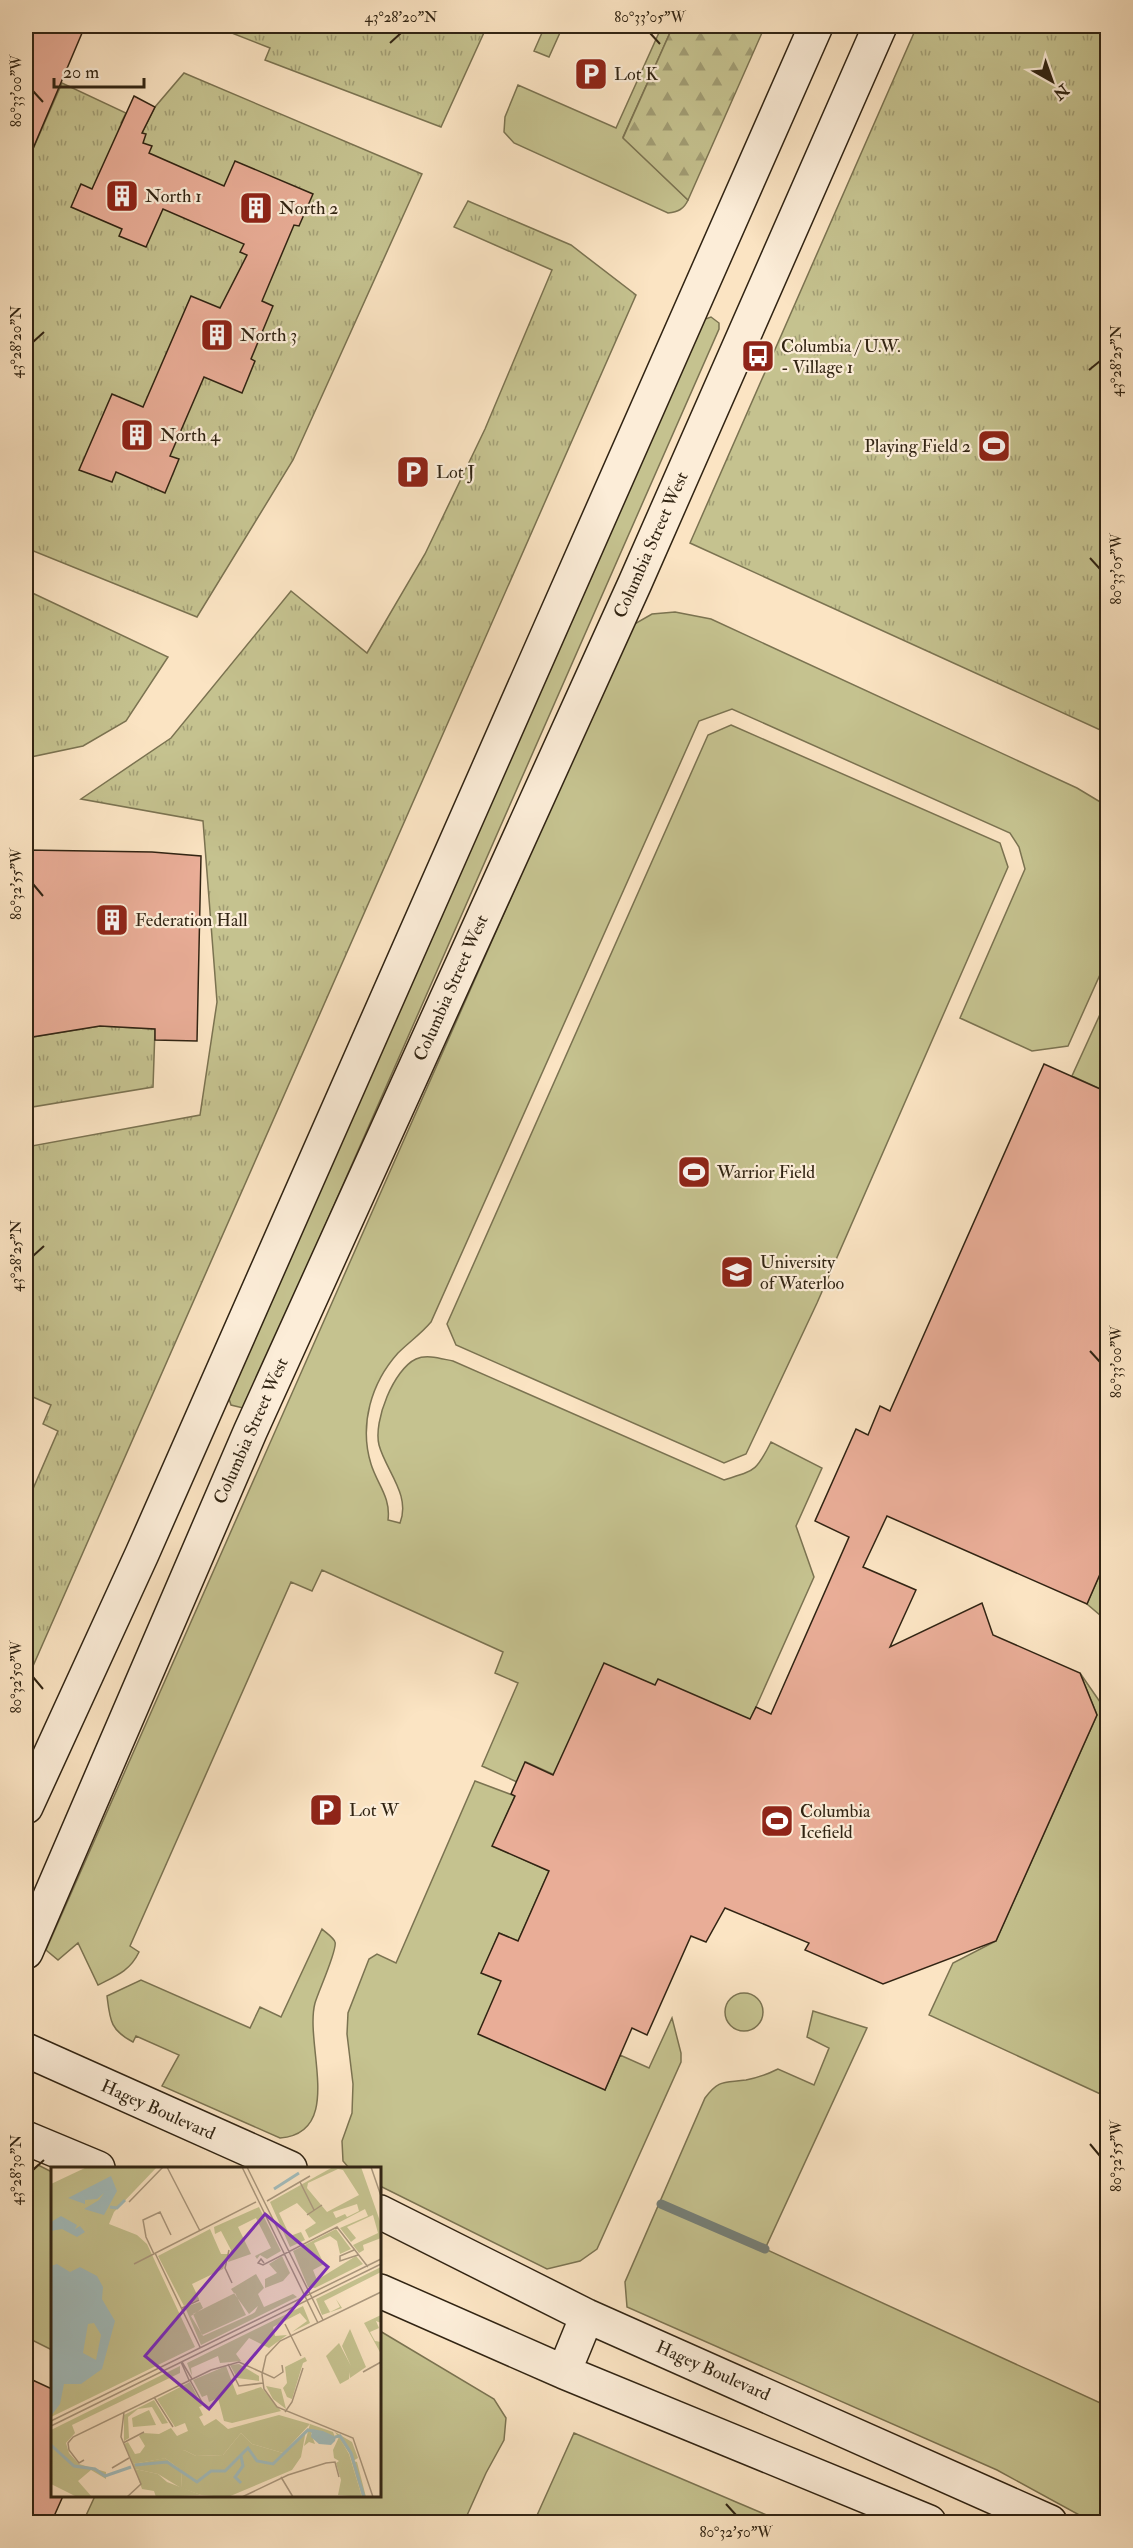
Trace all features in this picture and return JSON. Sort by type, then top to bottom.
[{"type":"main road","points":[[26,1807],[142,1554],[816,26]]},
{"type":"main road","name":"Columbia Street West","points":[[26,1952],[250,1432],[639,573],[880,26]]},
{"type":"main road","name":"Hagey Boulevard","points":[[26,2050],[286,2167]]},
{"type":"main road","points":[[26,2138],[93,2167]]},
{"type":"main road","name":"Hagey Boulevard","points":[[381,2213],[587,2316],[1050,2523]]},
{"type":"main road","points":[[381,2291],[564,2372],[929,2523]]},
{"type":"main road","points":[[564,2372],[587,2316]]},
{"type":"green space","points":[[214,26],[487,26],[441,127],[265,60],[270,48]]},
{"type":"green space","points":[[545,26],[563,26],[549,57],[534,51]]},
{"type":"green space","points":[[662,26],[673,26],[623,137],[688,200],[680,210],[668,213],[514,143],[504,132],[505,117],[518,85],[616,128]]},
{"type":"green space","points":[[673,26],[765,26],[688,200],[623,138]]},
{"type":"green space","points":[[917,26],[1107,26],[1107,733],[690,543]]},
{"type":"green space","points":[[184,73],[422,174],[293,460],[197,617],[26,548],[26,165],[62,83],[126,113],[121,123],[142,133],[155,107]]},
{"type":"green space","points":[[468,201],[571,245],[636,295],[26,1682],[26,1505],[58,1431],[43,1424],[51,1405],[26,1394],[26,1147],[200,1115],[217,1002],[203,821],[81,799],[171,738],[291,591],[367,653],[425,554],[485,429],[552,270],[454,227]]},
{"type":"green space","points":[[711,317],[719,323],[719,329],[248,1401],[243,1408],[231,1405],[228,1396],[702,320]]},
{"type":"green space","points":[[26,590],[168,657],[126,721],[83,746],[26,758]]},
{"type":"green space","points":[[675,612],[711,619],[1077,788],[1107,806],[1107,959],[1068,1046],[1032,1051],[960,1018],[1025,869],[1019,847],[1010,833],[732,709],[699,721],[431,1322],[398,1353],[381,1378],[370,1405],[366,1434],[371,1464],[387,1504],[388,1520],[400,1523],[403,1513],[400,1493],[379,1445],[379,1423],[387,1397],[400,1373],[416,1359],[425,1357],[453,1361],[724,1480],[749,1471],[758,1465],[771,1442],[822,1468],[796,1526],[814,1577],[697,1839],[526,1762],[517,1782],[482,1766],[518,1683],[495,1673],[503,1652],[322,1570],[312,1591],[291,1582],[130,1946],[139,1952],[127,1968],[117,1976],[98,1985],[78,1943],[58,1960],[46,1950],[631,626],[652,614]]},
{"type":"green space","name":"Warrior Field","points":[[731,725],[1000,843],[1008,867],[817,1303],[746,1454],[724,1463],[456,1345],[447,1324],[708,735]]},
{"type":"green space","points":[[1107,999],[1107,1092],[1072,1076]]},
{"type":"green space","points":[[100,1026],[155,1029],[153,1087],[26,1108],[26,1038]]},
{"type":"green space","points":[[1107,1558],[1108,1621],[1087,1604]]},
{"type":"green space","points":[[1080,1673],[1107,1712],[1107,2097],[929,2015],[953,1963],[996,1941],[1097,1715]]},
{"type":"green space","points":[[475,1781],[515,1796],[493,1846],[549,1871],[518,1941],[499,1933],[482,1973],[501,1981],[605,2090],[620,2055],[649,2068],[672,2018],[681,2053],[681,2062],[597,2249],[580,2261],[547,2269],[381,2186],[381,2167],[348,2167],[343,2161],[342,2141],[352,2113],[353,2084],[347,2034],[348,2013],[369,1959],[377,1954],[396,1963]]},
{"type":"green space","points":[[322,1929],[334,1940],[335,1946],[315,2003],[313,2020],[318,2084],[317,2104],[311,2121],[300,2132],[280,2138],[162,2086],[179,2055],[136,2036],[133,2042],[115,2028],[109,2012],[107,1996],[141,1980],[250,2028],[260,2007],[281,2017]]},
{"type":"green space","points":[[744,1993],[757,1999],[763,2012],[757,2025],[744,2031],[731,2025],[725,2012],[731,1999]]},
{"type":"green space","points":[[813,2011],[867,2028],[765,2249],[1107,2406],[1107,2522],[1092,2522],[997,2470],[627,2307],[625,2282],[705,2098],[722,2083],[754,2078],[778,2069],[814,2085],[829,2048],[807,2037]]},
{"type":"green space","points":[[38,2165],[51,2172],[51,2350],[26,2337],[26,2175]]},
{"type":"green space","points":[[381,2332],[494,2399],[506,2418],[504,2440],[464,2522],[83,2522],[95,2497],[381,2497]]},
{"type":"green space","points":[[574,2433],[783,2522],[534,2522]]},
{"type":"building","points":[[26,26],[85,26],[26,165]]},
{"type":"building","points":[[134,96],[155,107],[142,133],[146,134],[143,143],[152,146],[149,153],[224,186],[235,161],[313,194],[299,226],[294,225],[262,301],[273,306],[251,359],[255,361],[242,393],[204,377],[170,456],[179,459],[165,493],[116,472],[112,482],[79,470],[112,394],[143,407],[191,296],[220,308],[247,255],[240,252],[244,244],[163,209],[146,247],[119,236],[122,229],[71,207],[81,184],[92,189]]},
{"type":"building","name":"Federation Hall","points":[[26,850],[152,852],[201,856],[197,1041],[155,1040],[155,1029],[100,1026],[26,1038]]},
{"type":"building","name":"Columbia Icefield","points":[[1044,1064],[1107,1092],[1107,1558],[1087,1604],[887,1516],[863,1567],[916,1590],[890,1647],[982,1603],[993,1635],[1080,1673],[1097,1715],[996,1941],[883,1984],[805,1950],[809,1943],[725,1908],[706,1942],[691,1936],[647,2035],[632,2028],[605,2090],[478,2034],[501,1981],[481,1973],[499,1933],[518,1941],[549,1871],[492,1846],[515,1796],[511,1794],[525,1762],[553,1775],[604,1663],[655,1685],[658,1679],[750,1719],[756,1707],[771,1714],[849,1537],[815,1521],[856,1429],[868,1435],[880,1406],[890,1411]]},
{"type":"building","points":[[26,2377],[51,2389],[51,2497],[63,2497],[51,2523],[26,2523]]},
{"type":"waterway","points":[[661,2204],[765,2249]]},
{"type":"place","name":"Lot K","points":[[591,74]]},
{"type":"place","name":"North 1","points":[[122,196]]},
{"type":"place","name":"North 2","points":[[256,208]]},
{"type":"place","name":"North 3","points":[[217,335]]},
{"type":"place","name":"Columbia / U.W. - Village 1","points":[[758,356]]},
{"type":"place","name":"North 4","points":[[137,435]]},
{"type":"place","name":"Playing Field 2","points":[[994,446]]},
{"type":"place","name":"Lot J","points":[[413,472]]},
{"type":"place","name":"Federation Hall","points":[[112,920]]},
{"type":"place","name":"Warrior Field","points":[[694,1172]]},
{"type":"place","name":"University of Waterloo","points":[[737,1272]]},
{"type":"place","name":"Lot W","points":[[326,1810]]},
{"type":"place","name":"Columbia Icefield","points":[[777,1821]]}]
